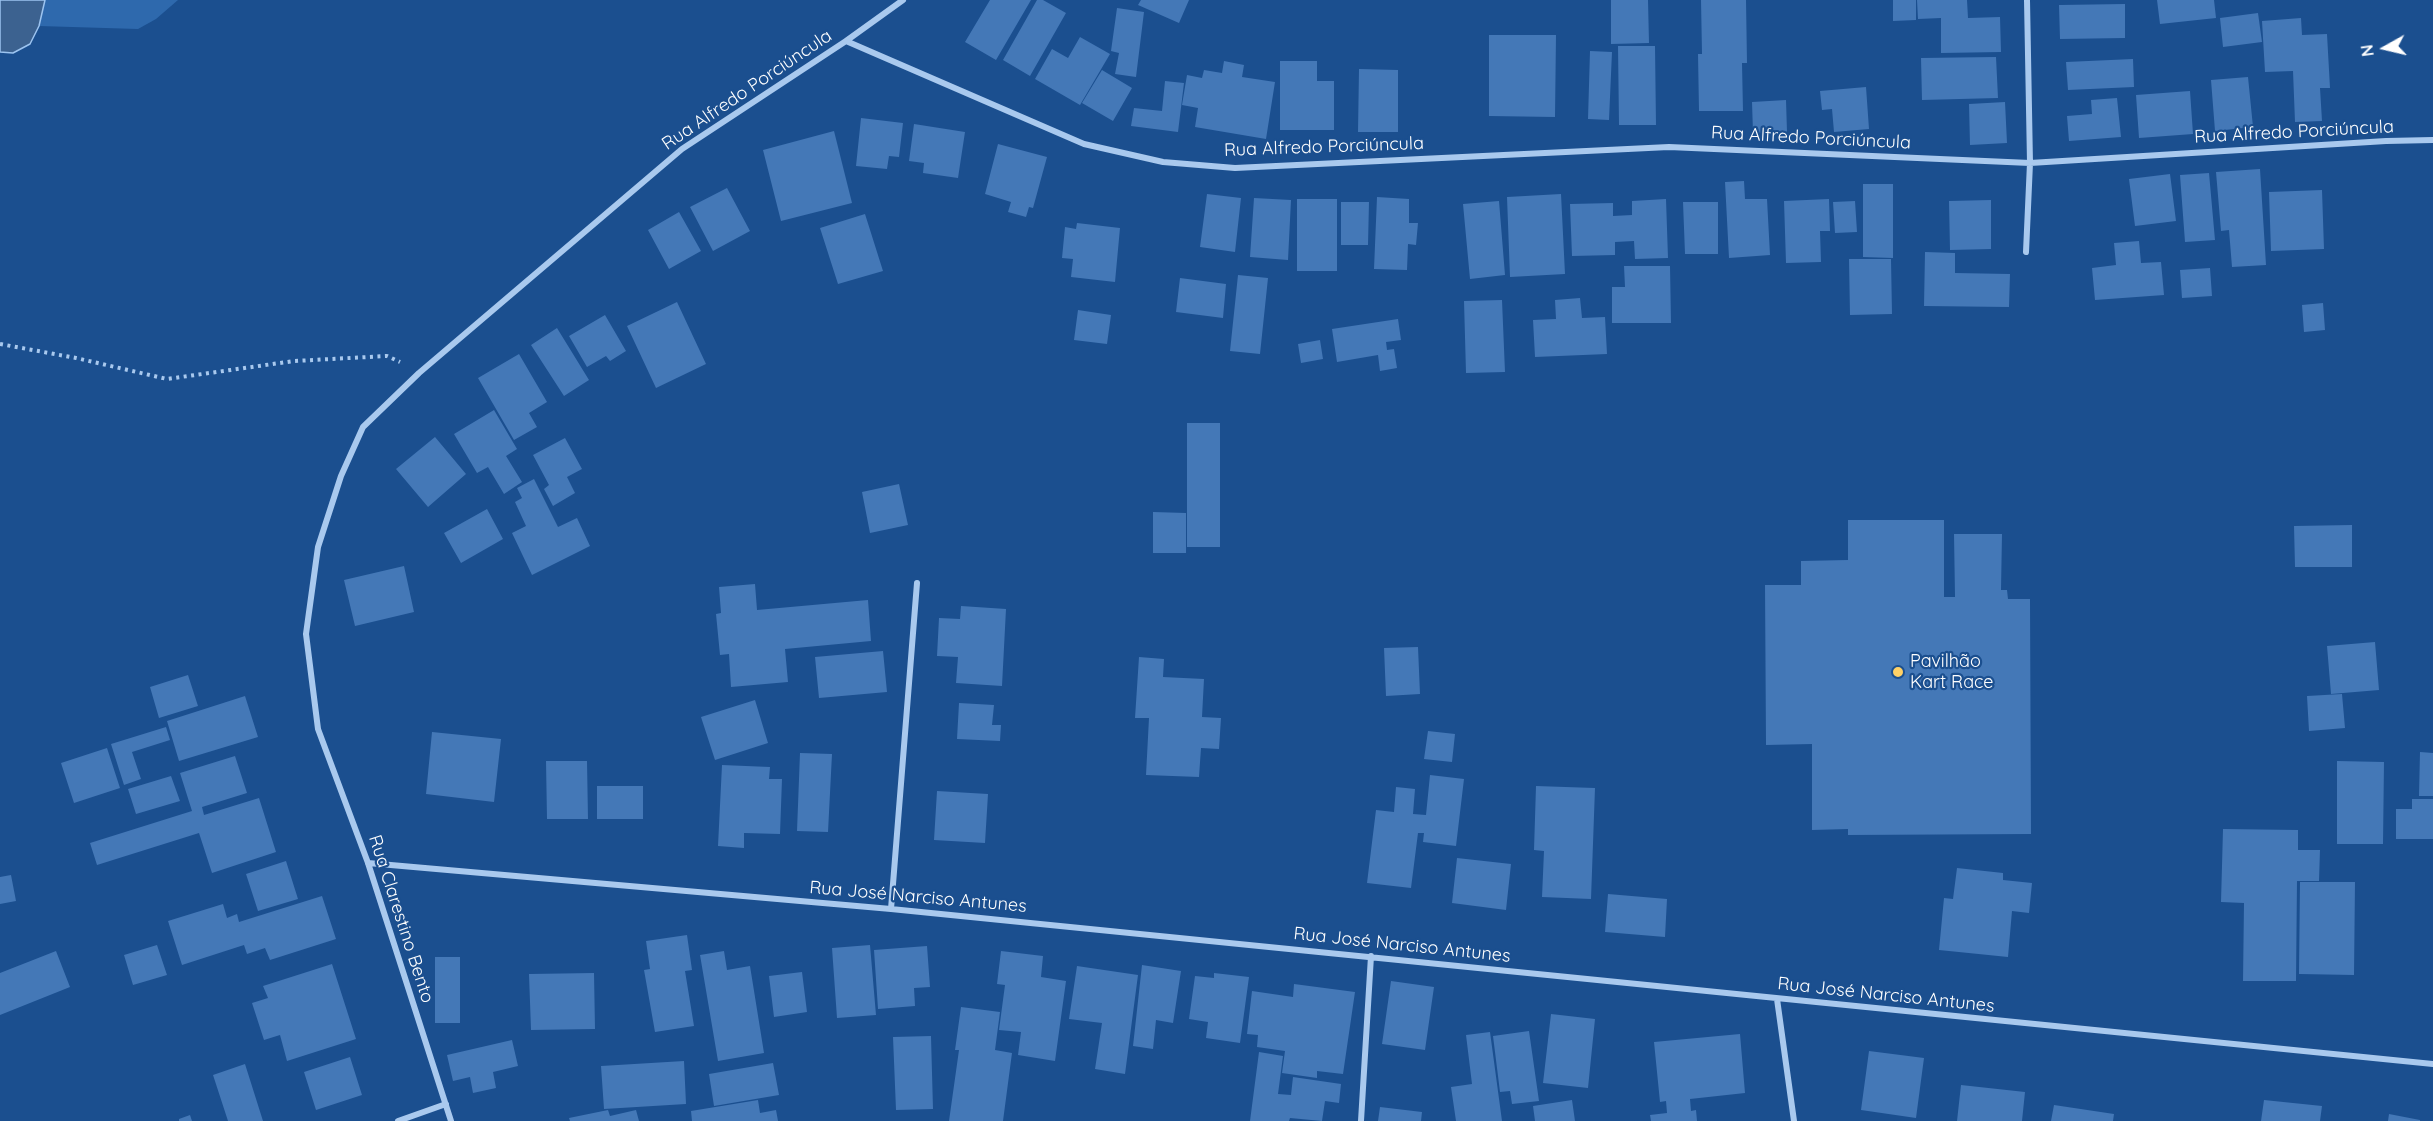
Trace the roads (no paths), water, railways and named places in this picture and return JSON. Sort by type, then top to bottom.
[{"type":"street","points":[[846,41],[903,0]]},
{"type":"street","points":[[2026,252],[2030,163],[2027,0]]},
{"type":"street","name":"Rua Alfredo Porciúncula","points":[[318,729],[306,634],[318,547],[341,476],[363,427],[419,373],[682,149],[846,41],[1084,144],[1163,162],[1235,168],[1669,147],[2030,163],[2433,140]]},
{"type":"street","points":[[891,909],[917,583]]},
{"type":"street","name":"Rua Clarestino Bento","points":[[318,729],[368,863],[451,1121]]},
{"type":"street","name":"Rua José Narciso Antunes","points":[[368,863],[891,909],[2433,1064]]},
{"type":"street","points":[[1361,1121],[1371,956]]},
{"type":"street","points":[[1777,999],[1794,1121]]},
{"type":"street","points":[[399,1121],[446,1104]]},
{"type":"place","name":"Pavilhão Kart Race","points":[[1898,672]]}]
